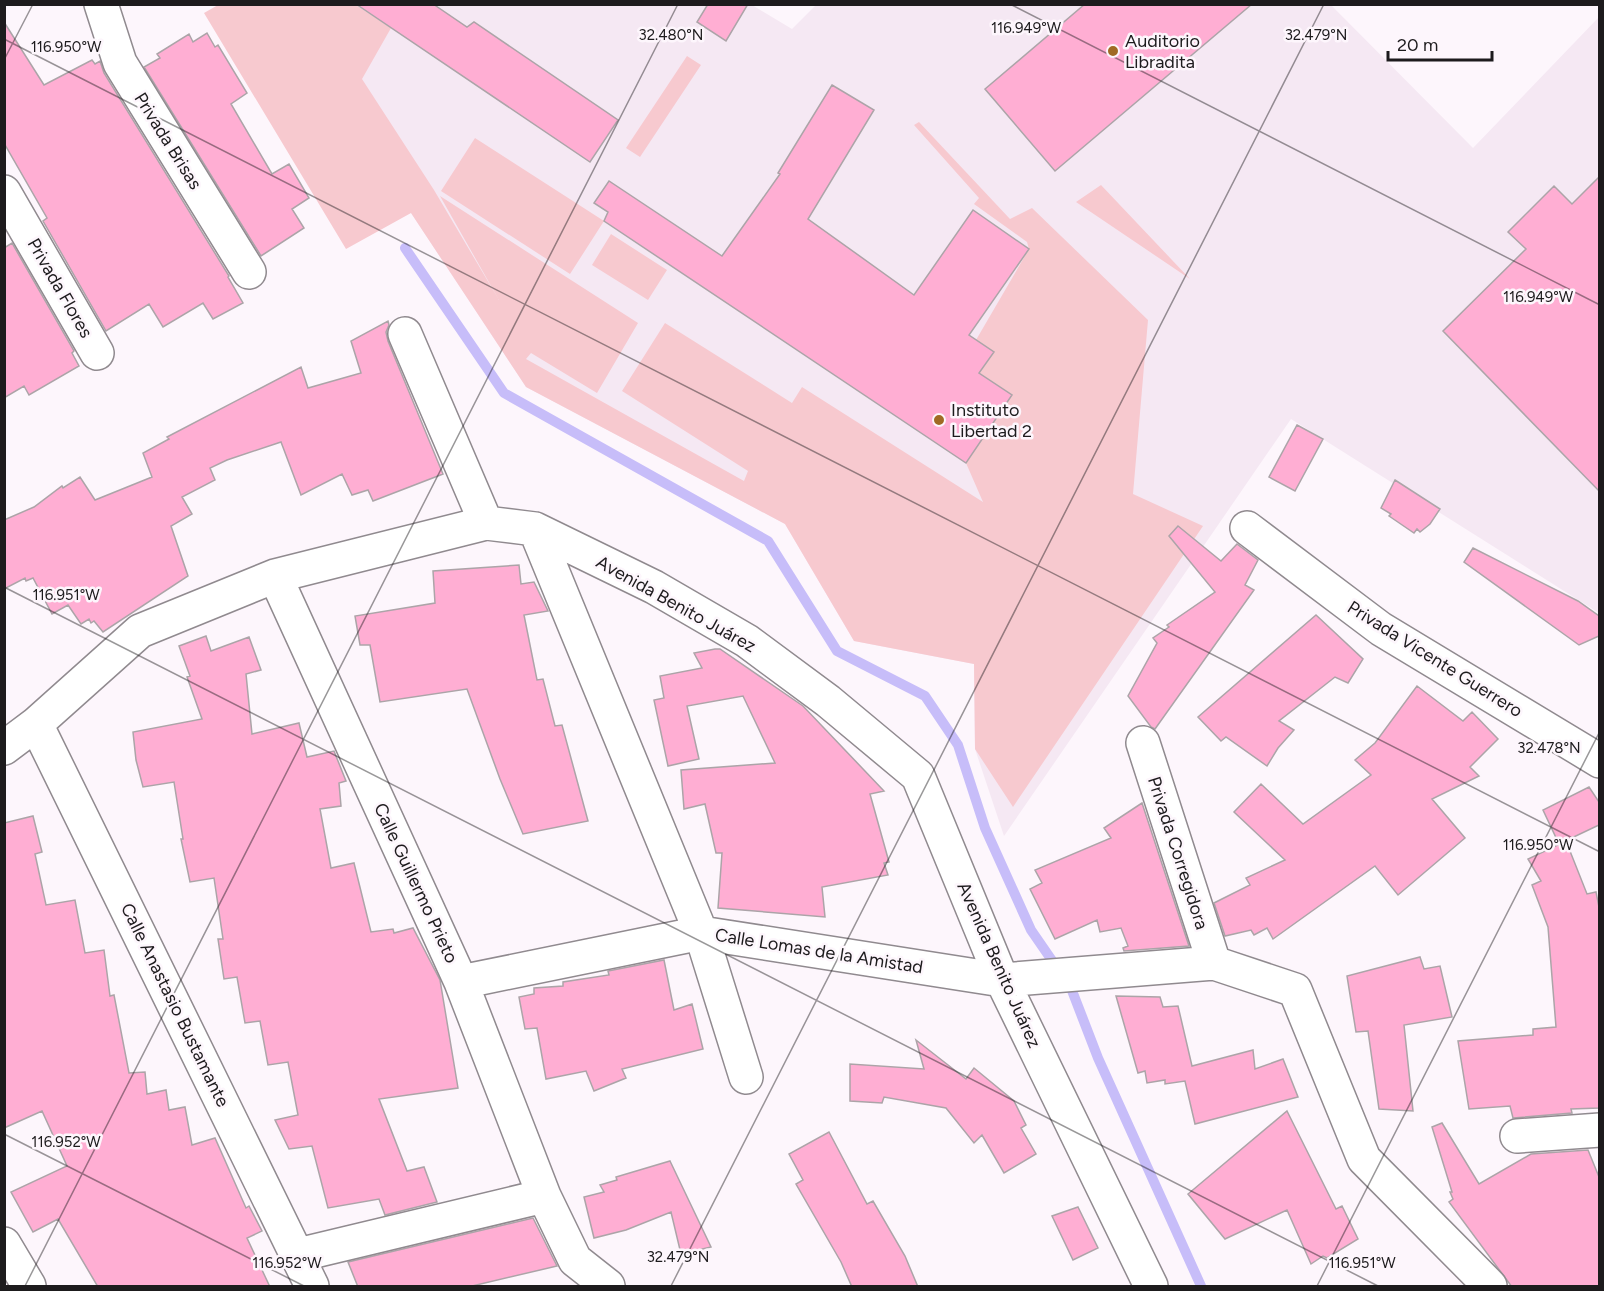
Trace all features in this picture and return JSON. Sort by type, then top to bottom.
[{"type":"street","name":"Privada Brisas","points":[[101,4],[120,63],[249,272]]},
{"type":"street","name":"Privada Flores","points":[[4,192],[97,353]]},
{"type":"street","points":[[405,334],[486,524]]},
{"type":"street","name":"Avenida Benito Juárez","points":[[4,748],[36,724],[140,631],[275,576],[486,524],[535,529],[654,587],[747,641],[828,701],[918,776],[1002,980],[1151,1287]]},
{"type":"street","name":"Privada Vicente Guerrero","points":[[1247,528],[1382,629],[1599,761]]},
{"type":"street","points":[[535,529],[701,933],[746,1077]]},
{"type":"street","name":"Calle Guillermo Prieto","points":[[275,576],[461,982],[544,1196],[575,1260],[608,1287]]},
{"type":"street","name":"Calle Anastasio Bustamante","points":[[36,724],[312,1287]]},
{"type":"street","name":"Privada Corregidora","points":[[1143,744],[1214,963]]},
{"type":"street","name":"Calle Lomas de la Amistad","points":[[461,982],[701,933],[1002,980],[1214,963]]},
{"type":"street","points":[[1214,963],[1294,990],[1364,1159],[1490,1287]]},
{"type":"street","points":[[1517,1136],[1599,1131]]},
{"type":"street","points":[[298,1255],[544,1196]]},
{"type":"street","points":[[4,1244],[28,1287]]},
{"type":"shaded area","name":"Instituto Libertad 2","points":[[817,4],[1331,5],[1473,148],[1599,17],[1599,613],[1291,419],[1004,836],[975,749],[974,664],[854,641],[785,524],[526,387],[308,57],[332,5],[752,5],[792,29]]},
{"type":"shaded area","points":[[218,5],[356,5],[391,28],[362,79],[434,190],[499,300],[440,196],[638,323],[597,393],[531,353],[526,359],[744,481],[748,471],[622,391],[665,323],[792,403],[802,387],[983,502],[966,463],[1011,395],[979,373],[994,352],[976,340],[1029,249],[1027,242],[974,204],[979,198],[914,125],[919,122],[1010,219],[1032,208],[1148,320],[1133,494],[1203,526],[1013,807],[975,749],[974,664],[854,641],[785,524],[526,387],[411,213],[346,249],[204,13]]},
{"type":"shaded area","points":[[687,56],[701,65],[640,157],[626,148]]},
{"type":"shaded area","points":[[475,138],[604,221],[570,274],[441,191]]},
{"type":"shaded area","points":[[1101,185],[1190,279],[1076,202]]},
{"type":"shaded area","points":[[611,234],[667,270],[648,300],[592,265]]},
{"type":"building","points":[[356,4],[433,4],[467,27],[474,22],[618,120],[590,162]]},
{"type":"building","points":[[708,4],[748,4],[726,41],[697,22]]},
{"type":"building","name":"Auditorio Libradita","points":[[1085,4],[1252,4],[1055,171],[985,89]]},
{"type":"building","points":[[4,22],[44,85],[92,60],[95,64],[100,61],[104,73],[229,276],[243,303],[213,319],[203,303],[163,327],[149,304],[106,331],[43,221],[47,218],[4,143]]},
{"type":"building","points":[[207,33],[215,47],[218,45],[247,93],[231,104],[272,174],[289,164],[309,198],[292,209],[304,228],[261,256],[144,67],[160,58],[157,54],[189,34],[193,42]]},
{"type":"building","points":[[832,85],[874,110],[808,219],[914,295],[973,210],[1029,249],[969,335],[994,352],[979,373],[1012,395],[966,463],[604,221],[608,212],[594,203],[609,181],[722,256],[780,174],[778,173]]},
{"type":"building","points":[[1599,177],[1599,491],[1443,331],[1526,249],[1508,232],[1554,186],[1572,204]]},
{"type":"building","points":[[12,243],[74,351],[72,353],[79,366],[29,395],[24,386],[4,398],[4,248]]},
{"type":"building","points":[[388,321],[386,332],[388,341],[443,474],[373,501],[368,490],[352,495],[342,474],[301,495],[281,442],[210,468],[215,480],[182,497],[192,514],[171,526],[188,576],[103,632],[94,621],[91,623],[89,619],[81,624],[68,605],[52,614],[33,578],[26,581],[25,578],[4,589],[4,520],[34,507],[62,486],[63,488],[80,477],[95,500],[152,477],[143,453],[169,439],[167,437],[301,367],[308,388],[361,373],[351,341]]},
{"type":"building","points":[[1297,425],[1323,439],[1295,491],[1269,477]]},
{"type":"building","points":[[1395,480],[1440,509],[1430,524],[1420,532],[1417,529],[1414,533],[1381,508]]},
{"type":"building","points":[[1178,526],[1221,561],[1237,544],[1258,560],[1245,585],[1254,590],[1155,729],[1151,727],[1128,696],[1157,643],[1153,638],[1169,627],[1167,625],[1215,592],[1169,536]]},
{"type":"building","points":[[1473,548],[1578,601],[1599,616],[1599,636],[1579,645],[1464,562]]},
{"type":"building","points":[[519,565],[521,584],[534,582],[548,611],[524,615],[537,680],[543,679],[555,726],[562,725],[588,821],[523,834],[467,689],[380,702],[370,645],[360,645],[355,616],[435,603],[433,571]]},
{"type":"building","points":[[1316,615],[1363,659],[1348,683],[1335,677],[1279,721],[1294,730],[1278,748],[1267,766],[1226,737],[1221,741],[1198,717]]},
{"type":"building","points":[[206,636],[211,651],[249,637],[261,670],[246,674],[252,734],[299,723],[307,757],[334,751],[346,781],[339,783],[341,806],[320,809],[331,868],[354,863],[371,932],[393,929],[394,933],[413,928],[440,980],[458,1088],[379,1099],[407,1171],[424,1167],[437,1202],[385,1215],[379,1199],[328,1208],[312,1146],[289,1149],[275,1120],[298,1115],[288,1062],[268,1065],[260,1021],[245,1023],[237,977],[224,979],[218,939],[223,939],[214,878],[190,882],[181,839],[183,839],[174,782],[143,787],[136,760],[133,732],[202,719],[179,646]]},
{"type":"building","points":[[720,649],[803,706],[884,791],[870,794],[889,862],[884,863],[888,875],[822,887],[825,917],[718,908],[722,853],[716,853],[705,804],[684,809],[681,770],[775,763],[743,696],[687,706],[699,759],[668,766],[654,700],[664,698],[660,676],[702,668],[694,653]]},
{"type":"building","points":[[1417,686],[1463,721],[1472,712],[1498,739],[1470,767],[1479,776],[1432,799],[1465,838],[1398,895],[1375,866],[1273,939],[1267,928],[1254,935],[1251,930],[1225,936],[1214,903],[1250,885],[1246,878],[1285,860],[1234,812],[1261,784],[1303,824],[1371,775],[1355,760],[1375,743]]},
{"type":"building","points":[[1589,787],[1599,802],[1599,825],[1559,844],[1543,810]]},
{"type":"building","points":[[1142,803],[1189,946],[1124,951],[1123,948],[1128,946],[1121,928],[1100,932],[1097,920],[1055,939],[1030,889],[1042,883],[1035,870],[1111,838],[1104,828]]},
{"type":"building","points":[[33,816],[42,852],[35,854],[46,905],[75,900],[85,953],[104,950],[110,996],[114,995],[129,1073],[145,1072],[147,1094],[166,1090],[169,1110],[185,1107],[192,1145],[215,1138],[246,1208],[249,1206],[262,1231],[247,1238],[270,1287],[98,1287],[58,1219],[33,1232],[11,1192],[67,1166],[42,1111],[4,1128],[4,823]]},
{"type":"building","points":[[1566,841],[1587,894],[1596,892],[1599,907],[1599,1108],[1571,1109],[1572,1113],[1513,1118],[1510,1106],[1469,1109],[1458,1041],[1533,1035],[1533,1029],[1556,1027],[1548,927],[1532,885],[1541,881],[1528,859]]},
{"type":"building","points":[[1420,957],[1424,969],[1440,966],[1452,1017],[1404,1025],[1413,1111],[1379,1109],[1368,1031],[1356,1032],[1347,976]]},
{"type":"building","points":[[664,960],[674,1010],[692,1004],[703,1049],[622,1069],[626,1078],[594,1091],[586,1071],[546,1079],[537,1028],[525,1029],[519,997],[534,994],[534,988],[563,986],[563,982],[609,975],[608,971]]},
{"type":"building","points":[[1116,996],[1160,997],[1163,1007],[1178,1006],[1192,1066],[1253,1050],[1255,1069],[1283,1059],[1298,1097],[1195,1124],[1185,1081],[1165,1084],[1165,1080],[1147,1083],[1145,1071],[1138,1073]]},
{"type":"building","points":[[916,1040],[966,1079],[974,1068],[1014,1101],[1026,1125],[1021,1128],[1036,1154],[1004,1173],[982,1135],[974,1143],[946,1108],[884,1097],[882,1103],[850,1101],[850,1064],[924,1069]]},
{"type":"building","points":[[1287,1111],[1336,1209],[1342,1206],[1358,1239],[1327,1258],[1323,1256],[1311,1264],[1287,1210],[1225,1239],[1188,1194]]},
{"type":"building","points":[[1442,1123],[1479,1184],[1531,1154],[1588,1150],[1599,1177],[1599,1287],[1512,1287],[1449,1202],[1453,1199],[1450,1192],[1452,1192],[1432,1127]]},
{"type":"building","points":[[829,1132],[867,1204],[873,1201],[905,1256],[918,1287],[852,1287],[841,1262],[796,1184],[803,1180],[789,1154]]},
{"type":"building","points":[[670,1161],[711,1247],[681,1254],[671,1212],[626,1230],[594,1238],[584,1197],[604,1192],[600,1185],[617,1180],[616,1177]]},
{"type":"building","points":[[1078,1207],[1098,1248],[1073,1260],[1052,1216]]},
{"type":"building","points":[[533,1218],[557,1266],[468,1287],[358,1287],[348,1262]]},
{"type":"waterway","points":[[405,248],[504,393],[768,541],[837,651],[925,696],[958,745],[985,828],[1031,930],[1071,988],[1098,1058],[1201,1286]]},
{"type":"place","name":"Auditorio Libradita","points":[[1113,51]]},
{"type":"place","name":"Instituto Libertad 2","points":[[939,420]]}]
